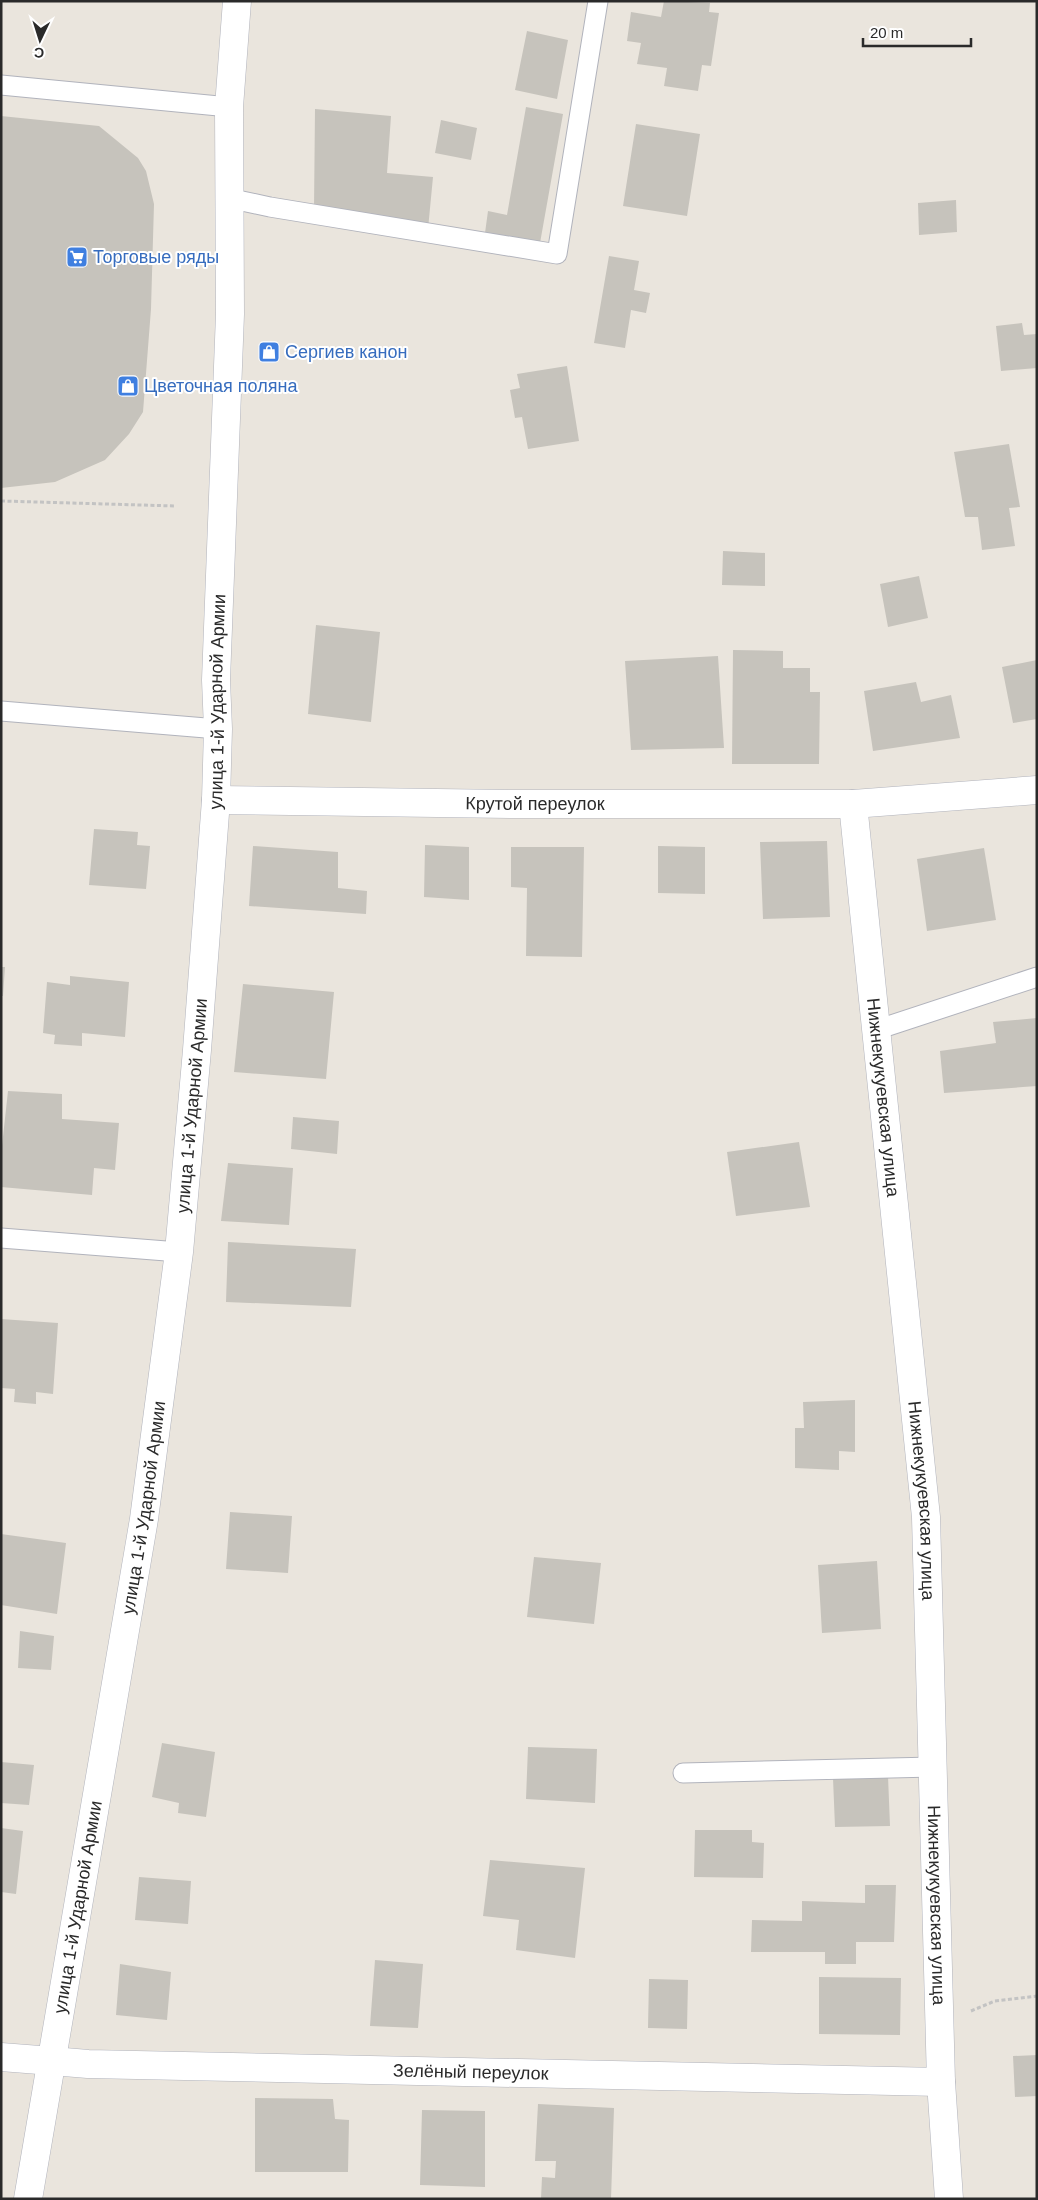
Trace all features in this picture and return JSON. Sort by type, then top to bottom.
[{"type":"street","name":"улица 1-й Ударной Армии","points":[[28,2199],[144,1519],[179,1252],[216,800],[218,729],[216,680],[230,314],[228,198],[230,107],[237,1]]},
{"type":"street","name":"Крутой переулок","points":[[216,800],[514,804],[853,804],[1037,790]]},
{"type":"street","name":"Нижнекукуевская улица","points":[[853,804],[926,1517],[941,2082],[949,2199]]},
{"type":"street","name":"Зелёный переулок","points":[[1,2057],[88,2064],[941,2082]]},
{"type":"lane","points":[[228,198],[270,208],[557,254],[598,1]]},
{"type":"lane","points":[[1,85],[230,107]]},
{"type":"lane","points":[[1,711],[218,729]]},
{"type":"lane","points":[[876,1030],[1037,977]]},
{"type":"lane","points":[[1,1238],[179,1252]]},
{"type":"lane","points":[[683,1773],[933,1767]]},
{"type":"path","points":[[1,501],[176,506]]},
{"type":"path","points":[[994,2001],[1037,1996]]},
{"type":"building","points":[[664,1],[710,3],[709,12],[719,13],[711,66],[702,65],[698,91],[664,86],[667,68],[637,64],[641,43],[627,41],[631,12],[661,17]]},
{"type":"building","points":[[527,31],[568,40],[557,99],[515,90]]},
{"type":"building","points":[[526,107],[563,114],[540,243],[485,233],[488,211],[507,215]]},
{"type":"building","points":[[315,109],[391,116],[387,173],[433,177],[428,229],[314,209]]},
{"type":"building","name":"Торговые ряды","points":[[1,116],[99,126],[138,158],[146,171],[154,204],[151,309],[143,412],[129,434],[105,460],[55,482],[1,488]]},
{"type":"building","points":[[441,120],[477,128],[471,160],[435,153]]},
{"type":"building","points":[[636,124],[700,134],[687,216],[623,206]]},
{"type":"building","points":[[956,200],[957,232],[919,235],[918,203]]},
{"type":"building","points":[[609,256],[639,261],[634,290],[650,293],[646,313],[631,310],[625,348],[594,343]]},
{"type":"building","points":[[1022,323],[1024,335],[1037,334],[1037,368],[1001,371],[996,326]]},
{"type":"building","points":[[567,366],[579,441],[528,449],[522,417],[515,418],[510,390],[520,388],[517,374]]},
{"type":"building","points":[[1009,444],[1020,507],[1009,508],[1015,546],[982,550],[978,517],[965,517],[954,452]]},
{"type":"building","points":[[723,551],[765,553],[765,586],[722,585]]},
{"type":"building","points":[[919,576],[928,618],[888,627],[880,584]]},
{"type":"building","points":[[316,625],[380,632],[371,722],[308,714]]},
{"type":"building","points":[[733,650],[783,651],[783,668],[810,668],[810,692],[820,692],[819,764],[732,764]]},
{"type":"building","points":[[718,656],[724,748],[631,750],[625,661]]},
{"type":"building","points":[[1037,660],[1037,719],[1013,723],[1002,667]]},
{"type":"building","points":[[916,682],[921,702],[951,695],[960,738],[873,751],[864,691]]},
{"type":"building","points":[[94,829],[138,832],[137,845],[150,846],[146,889],[89,885]]},
{"type":"building","points":[[827,841],[830,917],[763,919],[760,842]]},
{"type":"building","points":[[425,845],[469,847],[469,900],[424,897]]},
{"type":"building","points":[[253,846],[338,852],[338,888],[367,891],[366,914],[249,906]]},
{"type":"building","points":[[658,846],[705,847],[705,894],[658,893]]},
{"type":"building","points":[[511,847],[584,847],[582,957],[526,956],[527,888],[511,887]]},
{"type":"building","points":[[984,848],[996,920],[927,931],[917,859]]},
{"type":"building","points":[[1,967],[5,967],[3,996],[1,996]]},
{"type":"building","points":[[70,976],[129,982],[125,1037],[82,1033],[82,1046],[54,1044],[55,1035],[43,1033],[47,982],[70,985]]},
{"type":"building","points":[[243,984],[334,992],[326,1079],[234,1072]]},
{"type":"building","points":[[1037,1018],[1037,1086],[944,1093],[940,1051],[996,1043],[993,1022]]},
{"type":"building","points":[[8,1091],[62,1094],[62,1119],[119,1123],[115,1170],[94,1168],[92,1195],[1,1187],[1,1155]]},
{"type":"building","points":[[293,1117],[339,1121],[337,1154],[291,1149]]},
{"type":"building","points":[[799,1142],[810,1207],[736,1216],[727,1152]]},
{"type":"building","points":[[228,1163],[293,1168],[289,1225],[221,1221]]},
{"type":"building","points":[[228,1242],[356,1249],[351,1307],[226,1302]]},
{"type":"building","points":[[1,1319],[58,1323],[53,1394],[36,1392],[36,1404],[14,1402],[15,1389],[1,1388]]},
{"type":"building","points":[[855,1400],[855,1452],[839,1451],[839,1470],[795,1468],[795,1428],[804,1428],[803,1402]]},
{"type":"building","points":[[230,1512],[292,1516],[288,1573],[226,1569]]},
{"type":"building","points":[[1,1534],[66,1543],[57,1614],[1,1605]]},
{"type":"building","points":[[534,1557],[601,1563],[594,1624],[527,1617]]},
{"type":"building","points":[[877,1561],[881,1629],[822,1633],[818,1565]]},
{"type":"building","points":[[20,1631],[54,1636],[51,1670],[18,1668]]},
{"type":"building","points":[[162,1743],[215,1752],[206,1817],[178,1813],[179,1803],[152,1797]]},
{"type":"building","points":[[528,1747],[597,1749],[595,1803],[526,1799]]},
{"type":"building","points":[[1,1762],[34,1765],[29,1805],[1,1803]]},
{"type":"building","points":[[888,1776],[890,1826],[835,1827],[833,1778]]},
{"type":"building","points":[[1,1828],[23,1831],[16,1894],[1,1892]]},
{"type":"building","points":[[695,1830],[752,1830],[752,1842],[764,1843],[763,1878],[694,1877]]},
{"type":"building","points":[[490,1860],[585,1868],[575,1958],[516,1950],[519,1920],[483,1916]]},
{"type":"building","points":[[139,1877],[191,1881],[188,1924],[135,1920]]},
{"type":"building","points":[[865,1885],[896,1885],[894,1942],[856,1942],[856,1964],[825,1964],[825,1952],[751,1952],[752,1920],[802,1921],[802,1901],[865,1903]]},
{"type":"building","points":[[375,1960],[423,1964],[418,2028],[370,2026]]},
{"type":"building","points":[[120,1964],[171,1972],[167,2020],[116,2015]]},
{"type":"building","points":[[819,1977],[901,1978],[900,2035],[819,2034]]},
{"type":"building","points":[[649,1979],[688,1980],[687,2029],[648,2028]]},
{"type":"building","points":[[1037,2055],[1037,2096],[1015,2097],[1013,2056]]},
{"type":"building","points":[[255,2098],[333,2099],[335,2119],[349,2120],[348,2172],[255,2172]]},
{"type":"building","points":[[538,2104],[614,2108],[611,2199],[541,2199],[542,2177],[555,2178],[556,2161],[535,2161]]},
{"type":"building","points":[[422,2110],[485,2111],[485,2187],[420,2185]]},
{"type":"place","name":"Торговые ряды","points":[[77,257]]},
{"type":"place","name":"Сергиев канон","points":[[269,352]]},
{"type":"place","name":"Цветочная поляна","points":[[128,386]]}]
